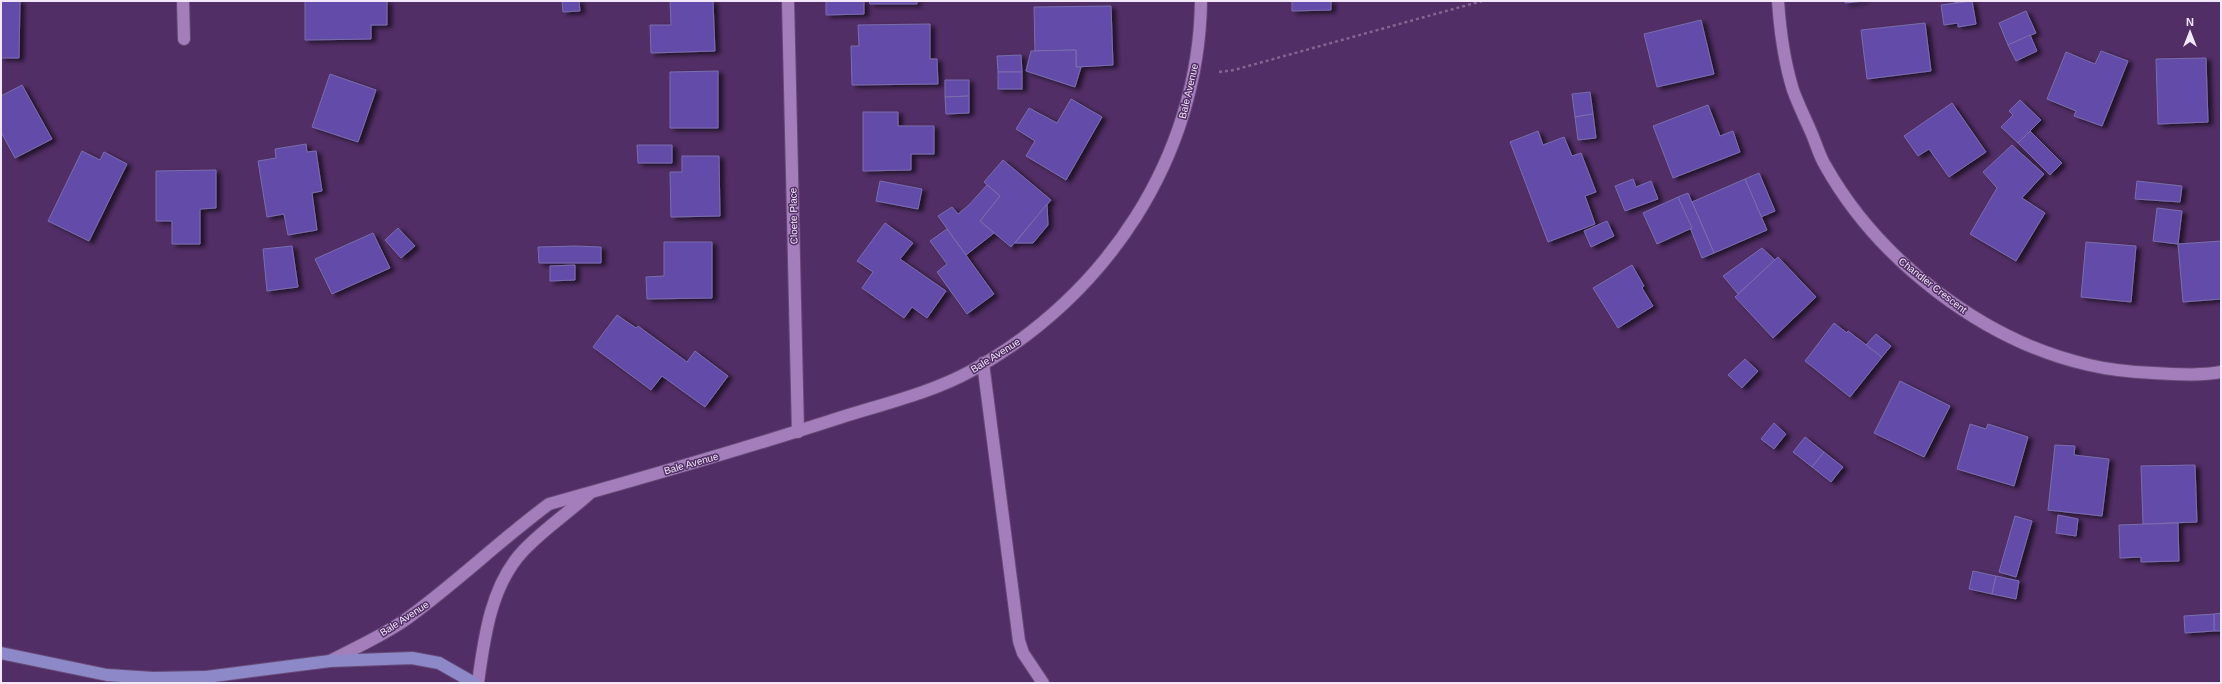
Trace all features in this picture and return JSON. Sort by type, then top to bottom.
[{"type":"street","points":[[183,1],[184,39]]},
{"type":"street","name":"Cloete Place","points":[[788,1],[798,432]]},
{"type":"street","name":"Bale Avenue","points":[[330,661],[402,622],[433,599],[515,529],[549,504],[798,432],[922,392],[969,372],[1008,349],[1051,317],[1099,269],[1133,223],[1162,170],[1178,131],[1193,75],[1200,24],[1201,1]]},
{"type":"street","name":"Chandler Crescent","points":[[1778,1],[1781,36],[1793,90],[1825,164],[1858,213],[1903,263],[1959,308],[2006,334],[2038,349],[2089,365],[2135,372],[2178,374],[2221,372]]},
{"type":"street","points":[[983,363],[1020,641],[1023,653],[1043,683]]},
{"type":"street","name":"Bale Avenue","points":[[478,683],[483,639],[494,602],[508,572],[524,550],[592,492]]},
{"type":"street","points":[[1,653],[107,675],[153,678],[206,677],[330,661],[412,658],[439,663],[474,683]]},
{"type":"street","points":[[193,683],[206,677]]},
{"type":"path","points":[[1234,70],[1482,1]]},
{"type":"building","points":[[1,1],[20,1],[19,58],[1,58]]},
{"type":"building","points":[[305,1],[387,1],[387,25],[371,25],[371,39],[305,40]]},
{"type":"building","points":[[562,1],[579,1],[580,11],[563,12]]},
{"type":"building","points":[[670,1],[713,1],[715,51],[651,53],[650,25],[671,25]]},
{"type":"building","points":[[826,1],[864,1],[864,14],[826,15]]},
{"type":"building","points":[[869,1],[917,1],[917,4],[870,4]]},
{"type":"building","points":[[1292,1],[1331,1],[1331,10],[1292,11]]},
{"type":"building","points":[[1845,1],[1864,1],[1845,3]]},
{"type":"building","points":[[1955,1],[1970,1],[1955,3]]},
{"type":"building","points":[[1972,1],[1976,24],[1958,27],[1958,23],[1944,25],[1941,5]]},
{"type":"building","points":[[1111,6],[1113,65],[1076,67],[1076,50],[1035,51],[1034,7]]},
{"type":"building","points":[[2026,11],[2036,33],[2008,45],[1999,23]]},
{"type":"building","points":[[1701,20],[1714,74],[1657,87],[1644,34]]},
{"type":"building","points":[[1925,23],[1931,71],[1867,79],[1861,30]]},
{"type":"building","points":[[930,24],[930,59],[937,59],[938,84],[852,85],[851,46],[859,46],[858,25]]},
{"type":"building","points":[[2030,35],[2037,51],[2016,61],[2008,45]]},
{"type":"building","points":[[1076,50],[1076,67],[1081,67],[1075,87],[1026,71],[1031,51]]},
{"type":"building","points":[[2101,51],[2128,61],[2102,126],[2074,116],[2076,111],[2047,99],[2066,52],[2095,64]]},
{"type":"building","points":[[1021,55],[1022,72],[998,72],[997,56]]},
{"type":"building","points":[[2206,58],[2208,122],[2158,124],[2156,59]]},
{"type":"building","points":[[718,71],[718,128],[670,128],[670,72]]},
{"type":"building","points":[[998,72],[1022,72],[1022,89],[998,89]]},
{"type":"building","points":[[330,74],[376,90],[358,142],[312,127]]},
{"type":"building","points":[[945,80],[969,80],[969,96],[945,97]]},
{"type":"building","points":[[22,85],[52,139],[15,158],[1,132],[1,96]]},
{"type":"building","points":[[1590,92],[1593,114],[1575,117],[1572,94]]},
{"type":"building","points":[[969,96],[969,113],[946,114],[945,97]]},
{"type":"building","points":[[1071,99],[1102,117],[1066,180],[1026,156],[1035,141],[1016,129],[1029,108],[1057,123]]},
{"type":"building","points":[[2020,100],[2041,120],[2018,143],[2001,127],[2013,115],[2009,111]]},
{"type":"building","points":[[1952,103],[1986,152],[1949,177],[1929,149],[1918,156],[1904,136]]},
{"type":"building","points":[[1708,105],[1720,136],[1733,131],[1740,152],[1673,178],[1653,126]]},
{"type":"building","points":[[863,112],[898,112],[898,126],[934,126],[934,154],[911,154],[911,170],[863,171]]},
{"type":"building","points":[[1593,114],[1596,138],[1578,140],[1575,117]]},
{"type":"building","points":[[1538,131],[1543,145],[1564,137],[1572,156],[1581,153],[1596,192],[1585,196],[1595,224],[1548,242],[1510,142]]},
{"type":"building","points":[[2030,131],[2062,163],[2050,175],[2018,143]]},
{"type":"building","points":[[306,144],[307,152],[316,151],[322,191],[312,193],[317,230],[288,235],[284,214],[267,217],[258,161],[276,158],[275,149]]},
{"type":"building","points":[[637,145],[672,145],[672,163],[638,163]]},
{"type":"building","points":[[2012,145],[2044,174],[2022,198],[2045,213],[2016,261],[1970,234],[1997,188],[1983,172]]},
{"type":"building","points":[[82,151],[100,160],[104,152],[127,164],[89,241],[48,221]]},
{"type":"building","points":[[682,156],[719,156],[720,216],[671,217],[670,172],[682,172]]},
{"type":"building","points":[[1003,160],[1051,200],[1011,247],[980,221],[1000,196],[984,182]]},
{"type":"building","points":[[216,170],[216,208],[200,209],[200,244],[172,244],[172,221],[156,221],[156,171]]},
{"type":"building","points":[[1759,173],[1775,211],[1761,217],[1745,179]]},
{"type":"building","points":[[1633,179],[1636,187],[1651,181],[1658,199],[1625,211],[1615,186]]},
{"type":"building","points":[[1745,179],[1767,230],[1714,253],[1692,202]]},
{"type":"building","points":[[880,181],[922,189],[918,209],[876,201]]},
{"type":"building","points":[[2137,181],[2182,186],[2180,202],[2135,199]]},
{"type":"building","points":[[987,185],[1000,196],[980,221],[994,233],[966,255],[938,216],[952,207],[958,214],[969,205]]},
{"type":"building","points":[[1688,193],[1714,253],[1702,258],[1678,197]]},
{"type":"building","points":[[1678,197],[1692,228],[1657,244],[1643,213]]},
{"type":"building","points":[[1047,204],[1048,225],[1033,243],[1015,243]]},
{"type":"building","points":[[2157,208],[2182,211],[2178,244],[2153,241]]},
{"type":"building","points":[[1607,221],[1614,236],[1591,247],[1584,231]]},
{"type":"building","points":[[885,223],[913,243],[900,259],[946,291],[927,318],[912,307],[904,318],[862,288],[873,272],[857,261]]},
{"type":"building","points":[[398,228],[415,246],[401,258],[385,240]]},
{"type":"building","points":[[947,229],[994,294],[967,314],[937,272],[947,264],[930,241]]},
{"type":"building","points":[[373,233],[390,268],[332,294],[315,259]]},
{"type":"building","points":[[2221,241],[2221,299],[2183,302],[2178,244]]},
{"type":"building","points":[[664,242],[712,242],[712,298],[647,299],[646,277],[664,276]]},
{"type":"building","points":[[2086,242],[2136,246],[2131,302],[2081,297]]},
{"type":"building","points":[[292,246],[298,287],[267,291],[263,249]]},
{"type":"building","points":[[538,247],[601,247],[601,263],[539,263]]},
{"type":"building","points":[[1762,248],[1775,260],[1738,294],[1723,276]]},
{"type":"building","points":[[1778,257],[1816,297],[1773,338],[1735,297]]},
{"type":"building","points":[[575,265],[575,280],[550,281],[550,266]]},
{"type":"building","points":[[1632,265],[1644,286],[1642,288],[1653,306],[1618,328],[1593,288]]},
{"type":"building","points":[[617,315],[636,328],[638,326],[687,362],[695,351],[728,376],[705,407],[662,376],[651,390],[593,347]]},
{"type":"building","points":[[1834,323],[1847,333],[1848,331],[1882,357],[1850,397],[1805,361]]},
{"type":"building","points":[[1876,334],[1891,346],[1882,357],[1866,345]]},
{"type":"building","points":[[1745,359],[1758,371],[1742,388],[1728,375]]},
{"type":"building","points":[[1900,381],[1950,406],[1924,457],[1874,433]]},
{"type":"building","points":[[1774,423],[1786,434],[1774,449],[1761,439]]},
{"type":"building","points":[[1970,424],[1986,429],[1988,424],[2028,437],[2014,486],[1957,469]]},
{"type":"building","points":[[1805,437],[1824,452],[1812,467],[1793,452]]},
{"type":"building","points":[[2055,445],[2075,446],[2074,455],[2109,459],[2102,516],[2048,510]]},
{"type":"building","points":[[1824,452],[1843,467],[1831,482],[1812,467]]},
{"type":"building","points":[[2195,465],[2197,522],[2143,524],[2141,466]]},
{"type":"building","points":[[2058,515],[2078,519],[2076,536],[2056,533]]},
{"type":"building","points":[[2015,516],[2032,521],[2016,577],[1999,572]]},
{"type":"building","points":[[2178,523],[2179,561],[2141,562],[2141,557],[2120,558],[2119,525]]},
{"type":"building","points":[[1973,571],[1996,576],[1992,594],[1969,589]]},
{"type":"building","points":[[1996,576],[2019,581],[2016,599],[1992,594]]},
{"type":"building","points":[[2221,613],[2221,631],[2214,631],[2214,614]]},
{"type":"building","points":[[2214,614],[2214,631],[2185,633],[2184,616]]}]
